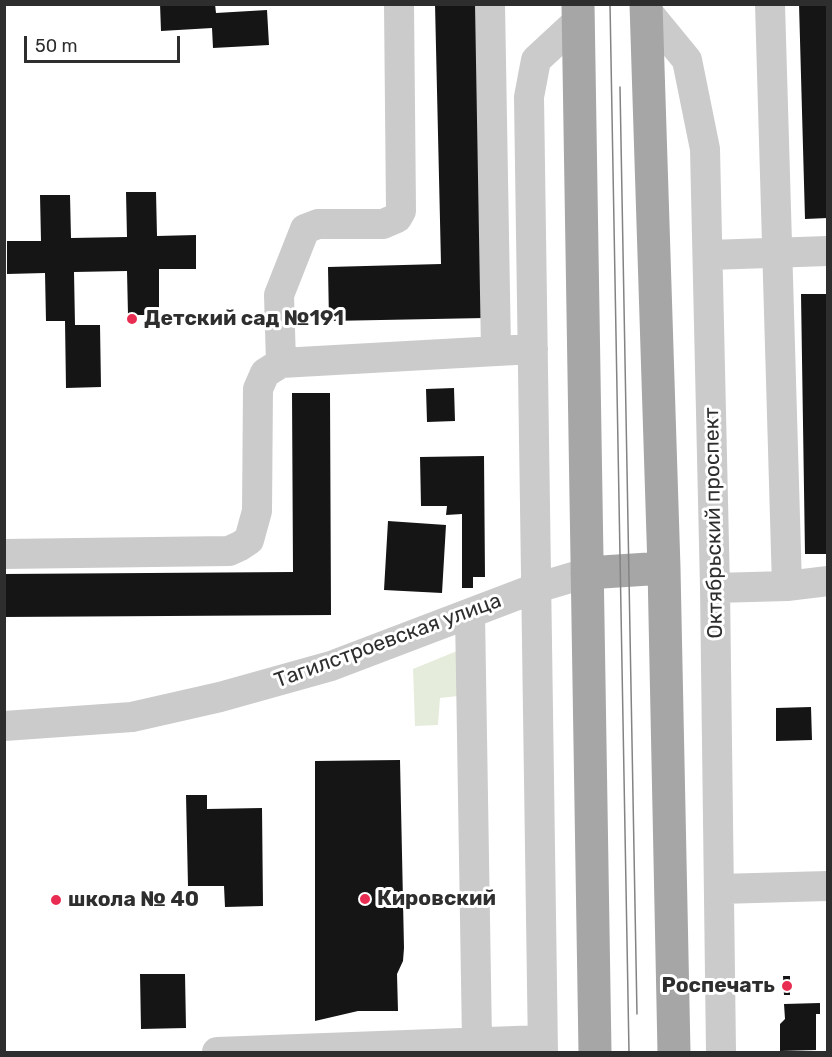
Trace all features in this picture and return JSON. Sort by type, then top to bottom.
[{"type":"main road","name":"Октябрьский проспект","points":[[646,7],[664,568],[674,1053]]},
{"type":"main road","points":[[578,13],[595,1053]]},
{"type":"main road","name":"Тагилстроевская улица","points":[[587,573],[664,568]]},
{"type":"street","points":[[281,363],[278,330],[279,295],[305,229],[318,224],[383,224],[396,218],[400,211],[399,4]]},
{"type":"street","points":[[490,4],[496,351]]},
{"type":"street","points":[[770,4],[787,586]]},
{"type":"street","name":"Октябрьский проспект","points":[[646,7],[687,60],[705,149],[716,588],[721,1053]]},
{"type":"street","points":[[217,1053],[477,1041],[542,1046],[529,97],[536,60],[578,13]]},
{"type":"street","points":[[709,255],[828,251]]},
{"type":"street","points":[[4,554],[229,551],[249,540],[257,511],[258,389],[265,373],[281,363],[533,348]]},
{"type":"street","name":"Тагилстроевская улица","points":[[4,726],[132,717],[220,697],[331,666],[536,588],[587,573]]},
{"type":"street","points":[[716,588],[787,586],[828,581]]},
{"type":"street","points":[[470,614],[477,1041]]},
{"type":"street","points":[[719,890],[828,886]]},
{"type":"green space","points":[[457,651],[458,696],[440,698],[438,725],[415,726],[413,669]]},
{"type":"building","points":[[160,4],[215,4],[216,13],[267,10],[269,45],[213,48],[212,28],[161,31]]},
{"type":"building","points":[[435,4],[478,4],[485,318],[329,321],[328,267],[441,264]]},
{"type":"building","points":[[799,4],[828,4],[828,218],[805,219]]},
{"type":"building","points":[[126,192],[156,192],[157,236],[196,235],[196,269],[159,269],[159,315],[128,315],[127,271],[74,272],[75,325],[100,325],[101,387],[66,388],[65,321],[46,321],[45,273],[7,274],[7,241],[41,241],[40,195],[70,195],[71,238],[127,237]]},
{"type":"building","points":[[801,294],[828,294],[828,554],[805,554]]},
{"type":"building","points":[[454,388],[455,421],[427,422],[426,389]]},
{"type":"building","points":[[292,393],[330,393],[331,615],[4,617],[4,574],[293,572]]},
{"type":"building","points":[[484,456],[485,577],[473,577],[473,588],[462,588],[462,514],[446,515],[447,506],[421,506],[420,457]]},
{"type":"building","points":[[388,521],[446,525],[442,593],[384,590]]},
{"type":"building","points":[[811,707],[812,740],[776,741],[776,708]]},
{"type":"building","points":[[400,760],[404,948],[403,961],[397,974],[398,1011],[358,1011],[315,1021],[315,761]]},
{"type":"building","points":[[186,795],[207,795],[207,809],[262,808],[263,906],[225,907],[224,886],[188,886]]},
{"type":"building","points":[[140,974],[185,974],[186,1028],[141,1029]]},
{"type":"building","name":"Роспечать","points":[[783,976],[790,976],[790,995],[784,995]]},
{"type":"building","points":[[820,1003],[820,1014],[816,1014],[816,1050],[780,1051],[780,1024],[785,1019],[784,1004]]},
{"type":"tram line","points":[[610,4],[629,1052]]},
{"type":"tram line","points":[[620,87],[637,1014]]},
{"type":"place","name":"Детский сад №191","points":[[132,319]]},
{"type":"place","name":"Кировский","points":[[365,899]]},
{"type":"place","name":"школа № 40","points":[[56,900]]},
{"type":"place","name":"Роспечать","points":[[787,986]]}]
